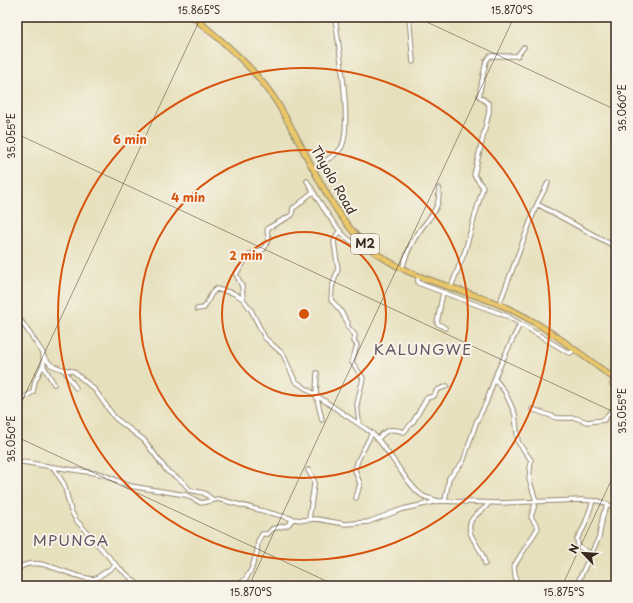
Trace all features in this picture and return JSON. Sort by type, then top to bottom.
[{"type":"highway","name":"Thyolo Road","points":[[193,17],[231,50],[266,87],[340,215],[361,240],[383,258],[402,269],[499,305],[547,330],[615,379]]},
{"type":"street","points":[[314,168],[337,153],[342,146],[344,137],[346,115],[335,17]]},
{"type":"street","points":[[409,17],[413,62]]},
{"type":"street","points":[[451,287],[465,251],[483,187],[474,175],[489,112],[489,104],[479,96],[486,61],[490,56],[517,56],[524,46]]},
{"type":"street","points":[[307,181],[340,230],[352,242],[357,243],[361,240]]},
{"type":"street","points":[[499,305],[537,204],[548,183]]},
{"type":"street","points":[[402,269],[410,247],[432,217],[440,199],[439,188]]},
{"type":"street","points":[[243,299],[242,286],[236,274],[244,261],[250,254],[264,249],[269,238],[267,232],[268,228],[292,215],[293,208],[301,204],[305,198],[314,192]]},
{"type":"street","points":[[537,204],[616,247]]},
{"type":"street","points":[[340,230],[334,242],[338,269],[332,287],[331,300],[340,310],[351,332],[355,335],[354,341],[357,345],[352,362],[363,378],[358,404],[359,423]]},
{"type":"street","points":[[418,276],[418,283],[507,316],[567,352],[570,353],[575,350]]},
{"type":"street","points":[[197,309],[204,308],[212,293],[216,289],[233,293],[243,299],[251,310],[265,338],[283,354],[295,381],[318,398],[359,423],[372,433],[415,489],[423,496],[439,501]]},
{"type":"street","points":[[443,292],[437,323],[446,328]]},
{"type":"street","points":[[17,315],[44,357],[51,365],[73,371],[95,390],[115,418],[144,440],[167,471],[183,482],[190,490],[204,494],[212,499]]},
{"type":"street","points":[[445,501],[449,478],[463,462],[476,423],[520,324]]},
{"type":"street","points":[[17,402],[33,392],[35,381],[43,364],[44,357]]},
{"type":"street","points":[[43,364],[46,373],[54,384]]},
{"type":"street","points":[[61,368],[76,388]]},
{"type":"street","points":[[317,373],[316,394],[322,420]]},
{"type":"street","points":[[495,379],[505,392],[515,414],[518,442],[531,460],[529,479],[536,501],[531,517],[538,528],[514,566],[516,582]]},
{"type":"street","points":[[615,379],[612,384],[616,389]]},
{"type":"street","points":[[378,439],[385,431],[394,429],[404,432],[413,422],[427,398],[434,396],[437,390],[447,386]]},
{"type":"street","points":[[532,409],[557,418],[576,418],[587,422],[604,420],[611,411],[616,409]]},
{"type":"street","points":[[356,498],[360,484],[355,470],[360,454],[372,433]]},
{"type":"street","points":[[17,461],[102,474],[130,486],[186,495],[201,502],[218,499],[293,519],[317,519],[345,524],[368,522],[402,509],[439,501],[477,501],[489,503],[593,501],[608,504],[616,508]]},
{"type":"street","points":[[53,467],[64,484],[73,516],[116,565],[140,586]]},
{"type":"street","points":[[308,470],[314,480],[309,519]]},
{"type":"street","points":[[591,554],[578,546],[576,539],[584,527],[593,501]]},
{"type":"street","points":[[485,564],[482,552],[470,534],[469,528],[472,519],[489,503]]},
{"type":"street","points":[[576,586],[599,537],[603,515],[608,504]]},
{"type":"street","points":[[237,586],[245,580],[251,570],[257,552],[258,541],[262,534],[268,534],[272,529],[288,525],[293,519]]},
{"type":"street","points":[[17,570],[24,564],[34,562],[66,573],[95,579],[116,565]]},
{"type":"district","name":"KALUNGWE","points":[[423,350]]},
{"type":"district","name":"MPUNGA","points":[[71,541]]}]
